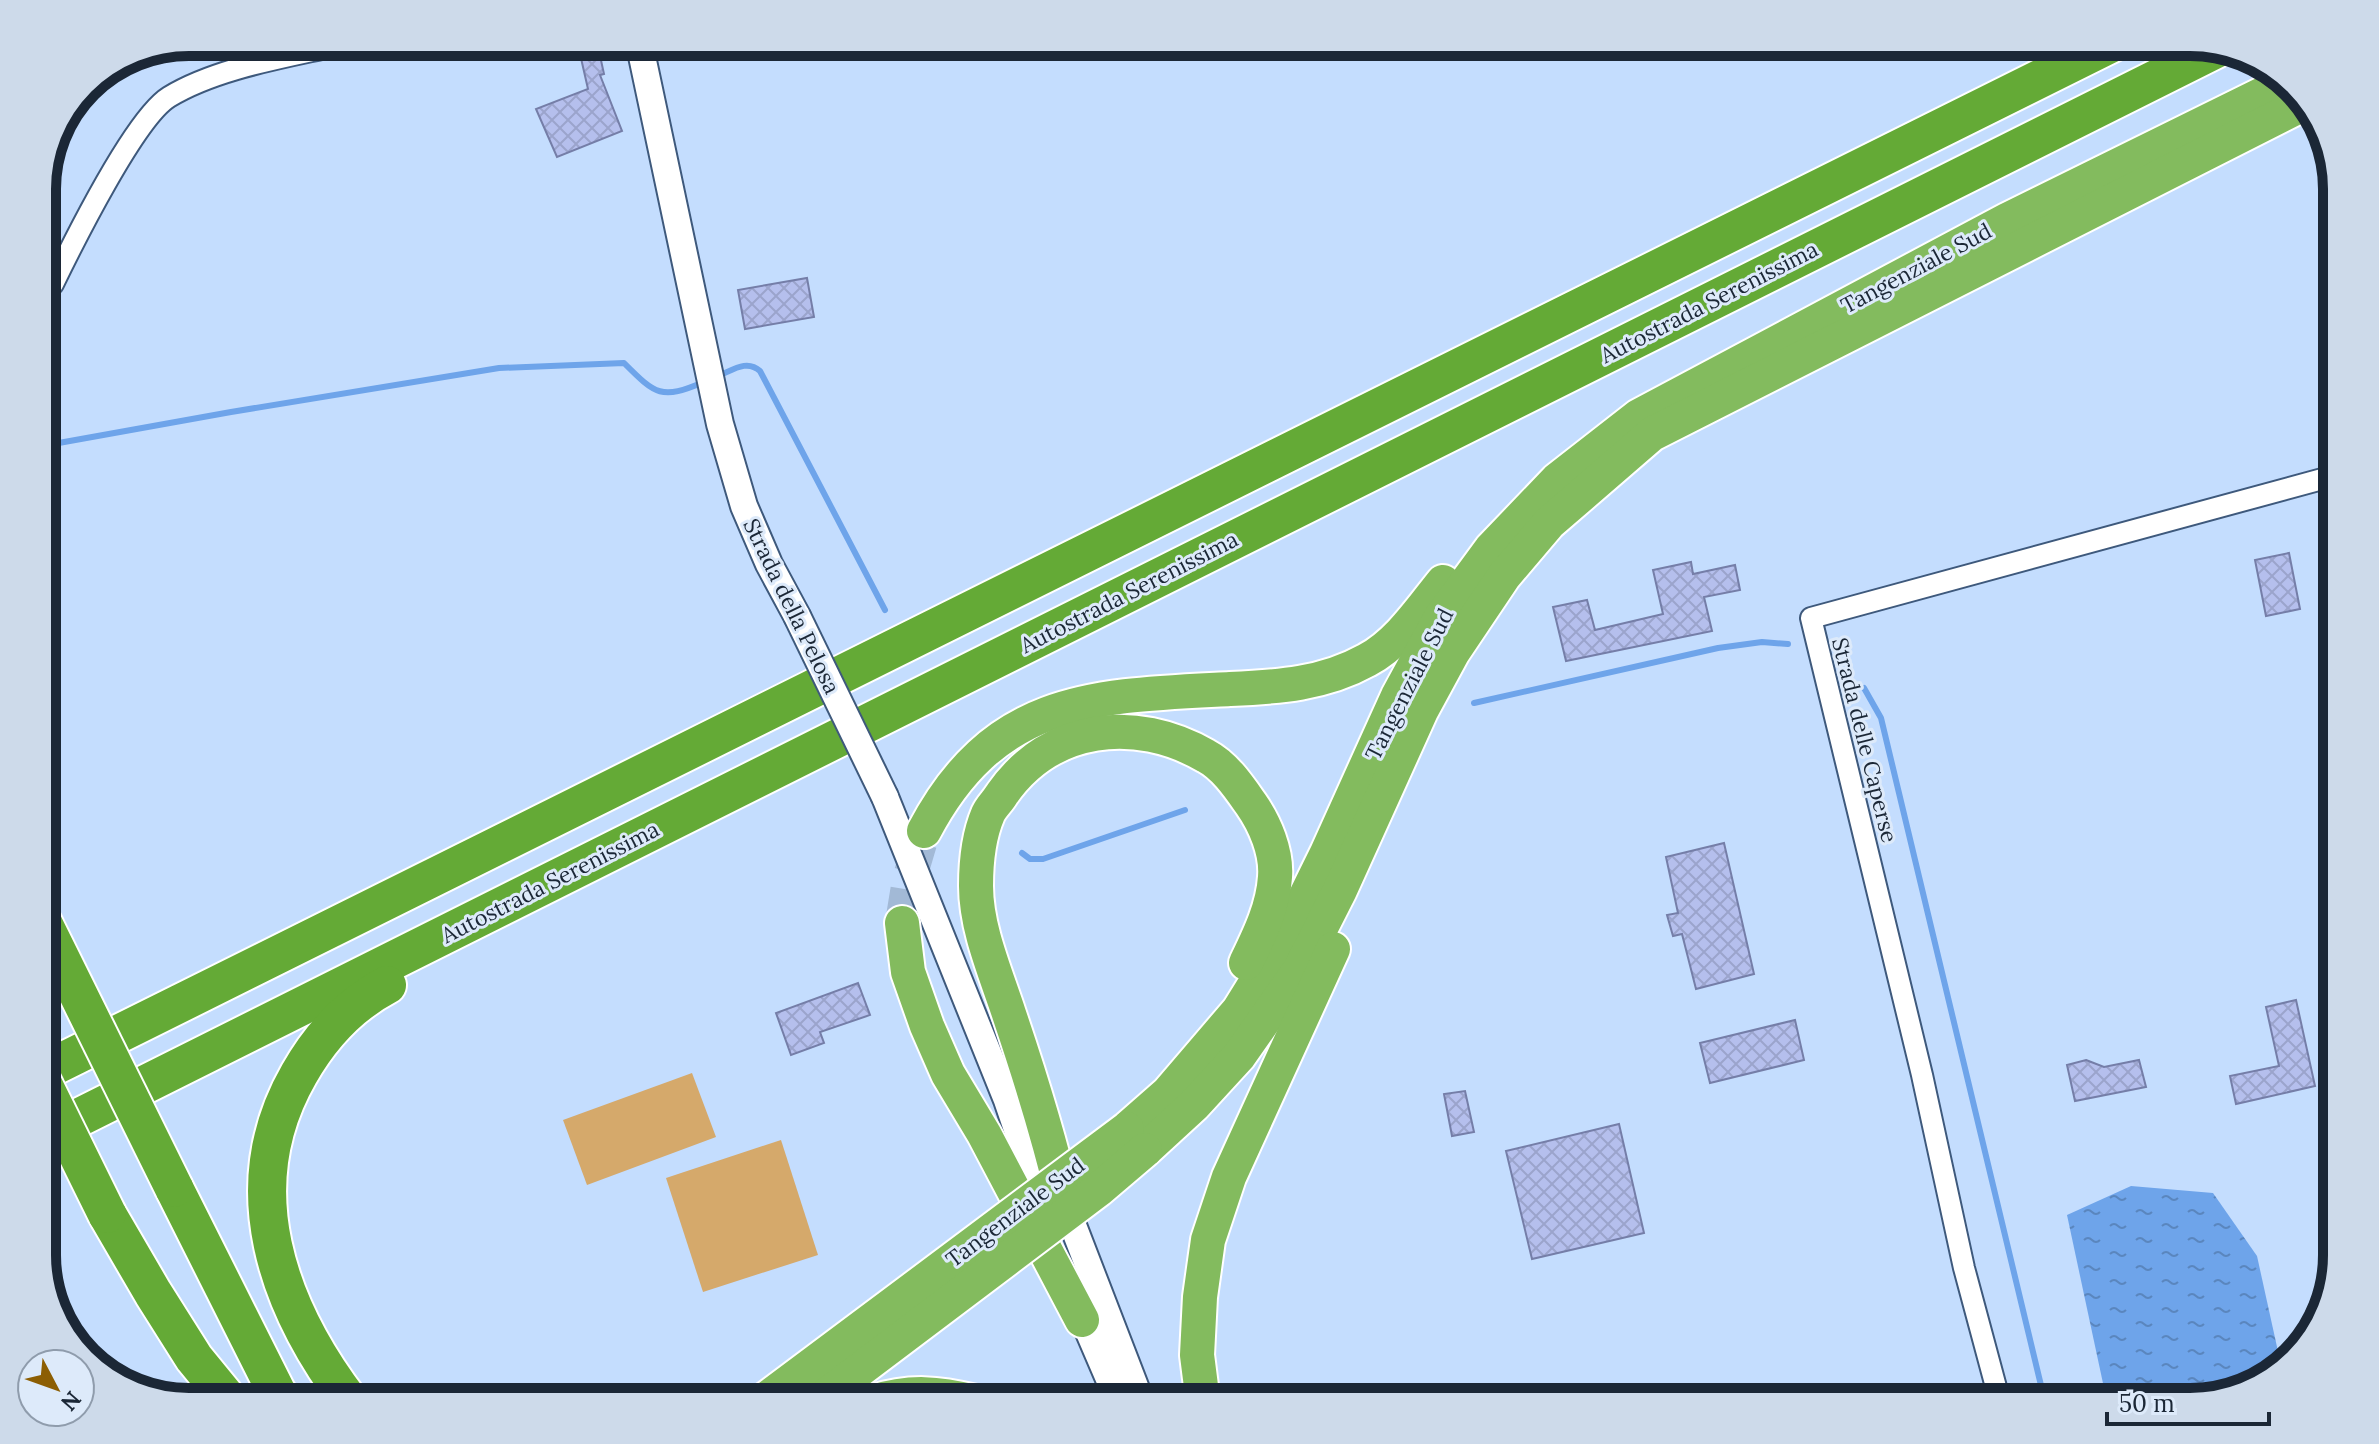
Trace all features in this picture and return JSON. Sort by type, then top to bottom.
[{"type":"highway","points":[[56,1065],[2086,56]]},
{"type":"highway","name":"Autostrada Serenissima","points":[[56,1129],[2201,57]]},
{"type":"highway","name":"Tangenziale Sud","points":[[836,1388],[1098,1190],[1168,1093],[1239,1010],[1291,926],[1398,696],[1449,605],[1491,549],[1525,511],[1567,472],[1639,416],[1993,227],[2275,88]]},
{"type":"highway","name":"Tangenziale Sud","points":[[782,1388],[1136,1139],[1194,1105],[1239,1056],[1300,969],[1421,711],[1453,652],[1504,576],[1549,523],[1652,434],[2295,108]]},
{"type":"highway","points":[[924,831],[940,800],[976,758],[1033,718],[1075,703],[1118,696],[1285,687],[1330,676],[1369,660],[1400,633],[1508,504],[1552,465],[1594,437],[1639,416]]},
{"type":"highway","points":[[341,1388],[310,1339],[285,1290],[272,1249],[267,1205],[269,1155],[281,1112],[302,1068],[326,1035],[341,1018],[374,992],[951,681]]},
{"type":"highway","points":[[56,1045],[800,694]]},
{"type":"highway","points":[[1201,1388],[1197,1355],[1200,1297],[1208,1240],[1229,1177],[1261,1103],[1377,854],[1402,781],[1421,711]]},
{"type":"highway","points":[[1064,1201],[1038,1100],[979,917],[975,887],[979,850],[988,814],[1014,778],[1040,754],[1075,739],[1111,731],[1161,736],[1208,756],[1237,783],[1264,822],[1276,876],[1265,924],[1237,980],[1184,1053],[1172,1075],[1168,1093]]},
{"type":"highway","points":[[902,923],[908,972],[948,1074],[984,1134],[1082,1320]]},
{"type":"highway","points":[[56,949],[274,1388]]},
{"type":"highway","points":[[56,1110],[107,1214],[153,1293],[194,1358],[219,1388]]},
{"type":"street","points":[[56,279],[138,130],[166,98],[209,77],[295,56]]},
{"type":"street","name":"Strada della Pelosa","points":[[642,56],[720,424],[744,506],[769,564],[885,797],[1007,1100],[1082,1320],[1113,1388]]},
{"type":"street","name":"Strada delle Caperse","points":[[1996,1388],[1964,1268],[1922,1075],[1811,618],[2323,479]]},
{"type":"street","name":"Strada della Pelosa","points":[[1007,1100],[1033,1140],[1064,1201]]},
{"type":"street","name":"Tangenziale Sud","points":[[1064,1201],[1136,1388]]},
{"type":"shaded area","points":[[692,1073],[716,1137],[587,1185],[563,1120]]},
{"type":"shaded area","points":[[781,1140],[818,1255],[703,1292],[666,1178]]},
{"type":"water","points":[[2131,1186],[2213,1193],[2257,1256],[2279,1354],[2241,1378],[2207,1387],[2104,1388],[2067,1215]]},
{"type":"building","points":[[580,56],[600,56],[604,74],[600,75],[622,131],[557,157],[536,109],[588,89]]},
{"type":"building","points":[[807,278],[814,317],[745,329],[738,290]]},
{"type":"building","points":[[2289,553],[2300,609],[2266,616],[2255,560]]},
{"type":"building","points":[[1691,562],[1693,574],[1735,565],[1740,590],[1704,597],[1712,631],[1566,661],[1553,607],[1587,600],[1595,630],[1663,614],[1653,570]]},
{"type":"building","points":[[1724,843],[1754,974],[1696,989],[1682,934],[1673,936],[1667,915],[1678,913],[1666,857]]},
{"type":"building","points":[[858,983],[870,1015],[820,1032],[824,1043],[791,1055],[776,1013]]},
{"type":"building","points":[[2296,1000],[2315,1086],[2236,1104],[2230,1076],[2279,1066],[2266,1007]]},
{"type":"building","points":[[1795,1020],[1804,1060],[1710,1083],[1700,1043]]},
{"type":"building","points":[[2086,1060],[2104,1067],[2139,1060],[2146,1087],[2075,1101],[2067,1065]]},
{"type":"building","points":[[1465,1091],[1474,1132],[1452,1136],[1444,1094]]},
{"type":"building","points":[[1619,1124],[1644,1233],[1532,1259],[1506,1151]]},
{"type":"waterway","points":[[56,443],[499,368],[624,363],[644,382],[660,391],[678,391],[704,382]]},
{"type":"waterway","points":[[718,376],[745,366],[760,371],[885,610]]},
{"type":"waterway","points":[[1474,703],[1718,648],[1762,642],[1788,644]]},
{"type":"waterway","points":[[1864,688],[1881,718],[2042,1388]]},
{"type":"waterway","points":[[1022,853],[1030,859],[1043,859],[1185,810]]},
{"type":"tunnel","points":[[902,923],[909,880],[920,843]]}]
